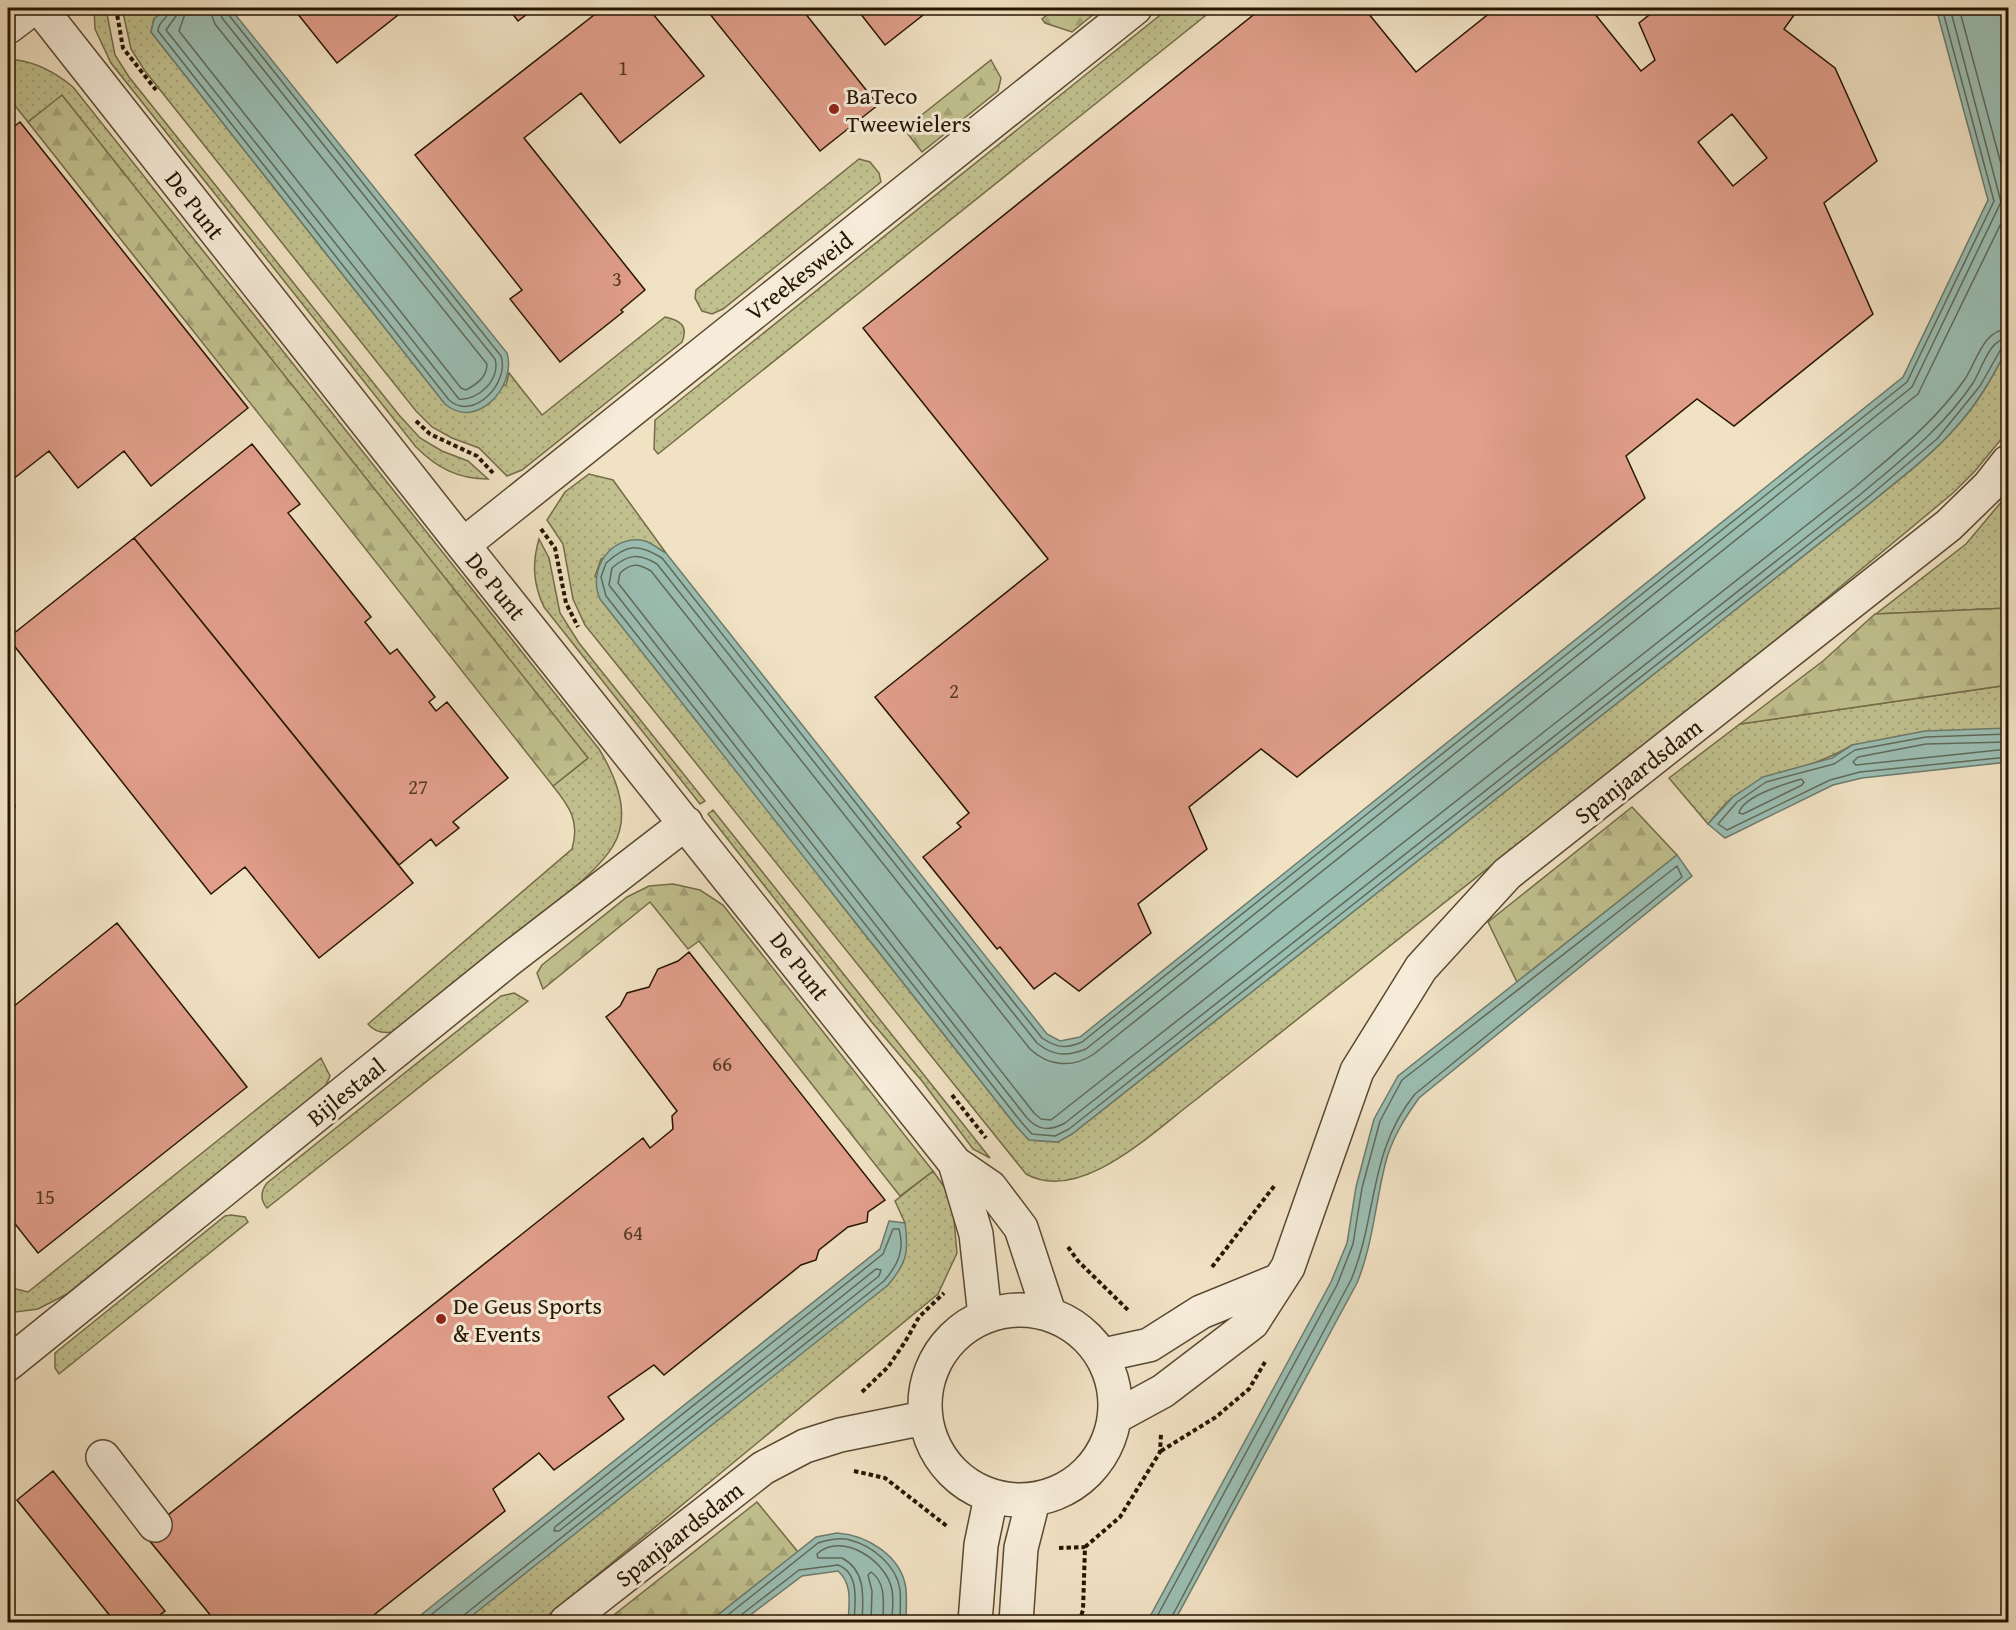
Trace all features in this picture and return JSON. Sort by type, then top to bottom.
[{"type":"street","points":[[8,27],[33,8]]},
{"type":"street","name":"De Punt","points":[[40,8],[463,545],[955,1163],[990,1187],[1021,1228],[1049,1313]]},
{"type":"street","name":"Vreekesweid","points":[[463,545],[1135,8]]},
{"type":"street","name":"Spanjaardsdam","points":[[1117,1416],[1163,1391],[1252,1323],[1288,1267],[1357,1071],[1421,968],[1507,874],[1948,525],[1989,486],[2008,462]]},
{"type":"street","name":"Bijlestaal","points":[[8,1364],[507,961],[686,823]]},
{"type":"street","name":"De Punt","points":[[955,1163],[976,1234],[985,1316]]},
{"type":"street","points":[[1103,1355],[1149,1345],[1201,1312],[1277,1281]]},
{"type":"street","points":[[1049,1313],[1068,1321],[1088,1336],[1103,1355],[1115,1384],[1117,1416],[1102,1456],[1073,1486],[1034,1501],[991,1497],[959,1480],[936,1452],[924,1418],[926,1382],[941,1349],[967,1324],[985,1316],[1049,1313]]},
{"type":"street","name":"Spanjaardsdam","points":[[566,1623],[763,1468],[805,1446],[924,1418]]},
{"type":"street","points":[[103,1457],[155,1525]]},
{"type":"street","points":[[975,1623],[981,1545],[991,1497]]},
{"type":"street","points":[[1016,1623],[1021,1548],[1034,1501]]},
{"type":"path","points":[[116,8],[123,48],[158,94]]},
{"type":"path","points":[[410,414],[430,434],[477,456],[488,467]]},
{"type":"path","name":"De Punt","points":[[543,532],[555,548],[566,603],[580,630]]},
{"type":"path","points":[[947,1089],[975,1123]]},
{"type":"path","points":[[1204,1272],[1212,1266],[1276,1184]]},
{"type":"path","points":[[1078,1261],[1131,1313],[1138,1309]]},
{"type":"path","points":[[858,1396],[888,1367],[906,1342],[919,1317],[952,1286]]},
{"type":"path","points":[[1056,1548],[1085,1547],[1120,1516],[1160,1452],[1161,1429]]},
{"type":"path","points":[[852,1471],[885,1478],[952,1530]]},
{"type":"path","points":[[1079,1623],[1083,1610],[1085,1547]]},
{"type":"green space","points":[[94,8],[106,9],[115,55],[129,77],[399,415],[420,438],[442,451],[468,461],[488,479],[467,477],[449,471],[432,461],[416,447],[111,63],[95,29]]},
{"type":"green space","points":[[122,8],[167,8],[154,19],[151,32],[445,404],[506,385],[509,373],[542,415],[665,317],[681,324],[684,331],[682,342],[522,470],[507,476],[479,448],[452,438],[432,427],[416,411],[145,71],[131,49]]},
{"type":"green space","points":[[1056,8],[1101,8],[1072,32],[1045,23],[1042,19]]},
{"type":"green space","points":[[1169,8],[1215,8],[658,454],[654,449],[655,420]]},
{"type":"green space","points":[[17,60],[47,69],[73,87],[599,749],[616,784],[621,809],[619,834],[603,860],[582,881],[401,1030],[383,1033],[368,1024],[572,849],[575,831],[572,815],[553,786],[587,759],[62,96],[28,122],[8,97],[8,63]]},
{"type":"green space","points":[[991,60],[1001,78],[998,91],[922,152],[904,129]]},
{"type":"green space","points":[[62,95],[588,758],[553,786],[28,122]]},
{"type":"green space","points":[[859,159],[870,162],[879,173],[881,182],[723,309],[712,314],[702,311],[695,298],[696,290]]},
{"type":"green space","points":[[2008,347],[2008,431],[1975,471],[1953,493],[1786,632],[1140,1144],[1094,1172],[1070,1180],[1047,1181],[1026,1174],[585,625],[573,599],[563,544],[547,520],[565,492],[589,474],[613,480],[666,553],[645,541],[601,559],[595,576],[836,898],[1017,1127],[1029,1140],[1057,1142],[1072,1134],[1908,472],[1945,439],[1967,414],[1984,390]]},
{"type":"green space","points":[[2008,494],[2008,608],[1876,614],[1966,544]]},
{"type":"green space","points":[[539,539],[549,558],[560,613],[579,643],[705,801],[700,804],[544,607],[535,573],[535,557]]},
{"type":"green space","points":[[2008,608],[2008,685],[1740,724],[1823,661],[1875,614]]},
{"type":"green space","points":[[2008,685],[2008,728],[1852,745],[1838,753],[1747,789],[1723,806],[1708,824],[1669,778],[1740,724]]},
{"type":"green space","points":[[1632,807],[1677,855],[1517,982],[1488,922]]},
{"type":"green space","points":[[713,810],[990,1158],[973,1149],[922,1081],[870,1020],[708,814]]},
{"type":"green space","points":[[673,884],[700,890],[723,905],[933,1171],[900,1196],[699,941],[688,949],[650,902],[543,989],[537,973],[542,965],[627,897],[649,886]]},
{"type":"green space","points":[[514,993],[528,1001],[267,1208],[262,1196],[267,1183],[501,996]]},
{"type":"green space","points":[[321,1058],[330,1076],[325,1087],[67,1294],[38,1309],[8,1313],[8,1287],[28,1292]]},
{"type":"green space","points":[[933,1171],[952,1198],[957,1253],[938,1294],[540,1622],[451,1622],[888,1285],[905,1223],[895,1201]]},
{"type":"green space","points":[[225,1216],[245,1217],[248,1222],[59,1374],[55,1368],[55,1353]]},
{"type":"green space","points":[[757,1502],[798,1552],[709,1622],[605,1622]]},
{"type":"water","points":[[167,8],[230,8],[507,353],[506,379],[500,391],[491,401],[481,409],[469,412],[457,411],[445,404],[151,32],[154,19]]},
{"type":"water","points":[[1936,8],[2008,8],[2008,347],[1984,390],[1967,414],[1933,450],[1869,504],[1072,1134],[1058,1142],[1029,1140],[1017,1127],[600,599],[597,577],[605,556],[612,548],[633,540],[645,541],[666,553],[1047,1034],[1060,1041],[1080,1037],[1903,377],[1988,200]]},
{"type":"water","points":[[2008,728],[2008,762],[1862,778],[1833,785],[1725,838],[1708,824],[1733,797],[1763,777],[1832,758],[1852,745],[1925,731]]},
{"type":"water","points":[[1677,855],[1692,876],[1419,1098],[1413,1106],[1388,1156],[1370,1239],[1357,1283],[1174,1622],[1147,1622],[1331,1282],[1347,1243],[1356,1187],[1374,1119],[1398,1076]]},
{"type":"water","points":[[889,1221],[905,1223],[907,1241],[903,1263],[888,1285],[464,1622],[412,1622],[880,1249]]},
{"type":"water","points":[[837,1533],[871,1543],[890,1557],[898,1567],[906,1589],[906,1622],[848,1622],[848,1588],[838,1571],[802,1576],[741,1622],[709,1622],[816,1537]]},
{"type":"building","points":[[293,8],[407,8],[337,63]]},
{"type":"building","points":[[508,8],[535,8],[518,21]]},
{"type":"building","points":[[603,8],[648,8],[704,76],[620,143],[581,93],[524,138],[645,290],[621,310],[623,312],[560,362],[510,299],[522,290],[415,155]]},
{"type":"building","points":[[705,8],[801,8],[878,105],[820,151]]},
{"type":"building","points":[[856,8],[932,8],[885,45]]},
{"type":"building","points":[[1262,8],[1364,8],[1416,72],[1496,8],[1590,8],[1641,71],[1655,60],[1639,23],[1658,8],[1799,8],[1784,29],[1835,68],[1877,161],[1824,203],[1873,314],[1734,426],[1697,399],[1626,456],[1645,498],[1297,777],[1261,749],[1189,807],[1207,849],[1138,904],[1151,933],[1079,991],[1055,973],[1034,989],[1000,947],[997,949],[923,857],[961,827],[957,823],[969,813],[875,697],[1048,559],[863,328]],"holes":[[[1732,114],[1767,158],[1733,186],[1698,142]]]},
{"type":"building","points":[[20,122],[248,408],[151,486],[124,451],[78,488],[49,451],[8,483],[8,131]]},
{"type":"building","points":[[252,444],[300,504],[288,513],[371,617],[365,622],[390,654],[397,649],[435,697],[429,702],[436,711],[447,702],[508,778],[453,822],[459,828],[436,846],[431,839],[399,865],[134,538]]},
{"type":"building","points":[[134,538],[413,883],[319,958],[245,867],[211,894],[8,638]]},
{"type":"building","points":[[8,796],[15,806],[8,812]]},
{"type":"building","points":[[117,923],[247,1087],[38,1253],[8,1215],[8,1011]]},
{"type":"building","points":[[689,952],[885,1200],[868,1212],[867,1222],[848,1227],[819,1250],[816,1260],[801,1265],[664,1375],[654,1365],[608,1397],[624,1419],[554,1470],[539,1453],[493,1489],[505,1511],[365,1622],[216,1622],[144,1534],[643,1138],[650,1148],[673,1129],[672,1116],[677,1111],[606,1017],[620,1006],[627,993],[649,987],[658,969],[678,961]]},
{"type":"building","points":[[53,1471],[165,1611],[150,1622],[115,1622],[17,1500]]},
{"type":"place","name":"BaTeco Tweewielers","points":[[834,109]]},
{"type":"place","name":"De Geus Sports & Events","points":[[441,1319]]}]
